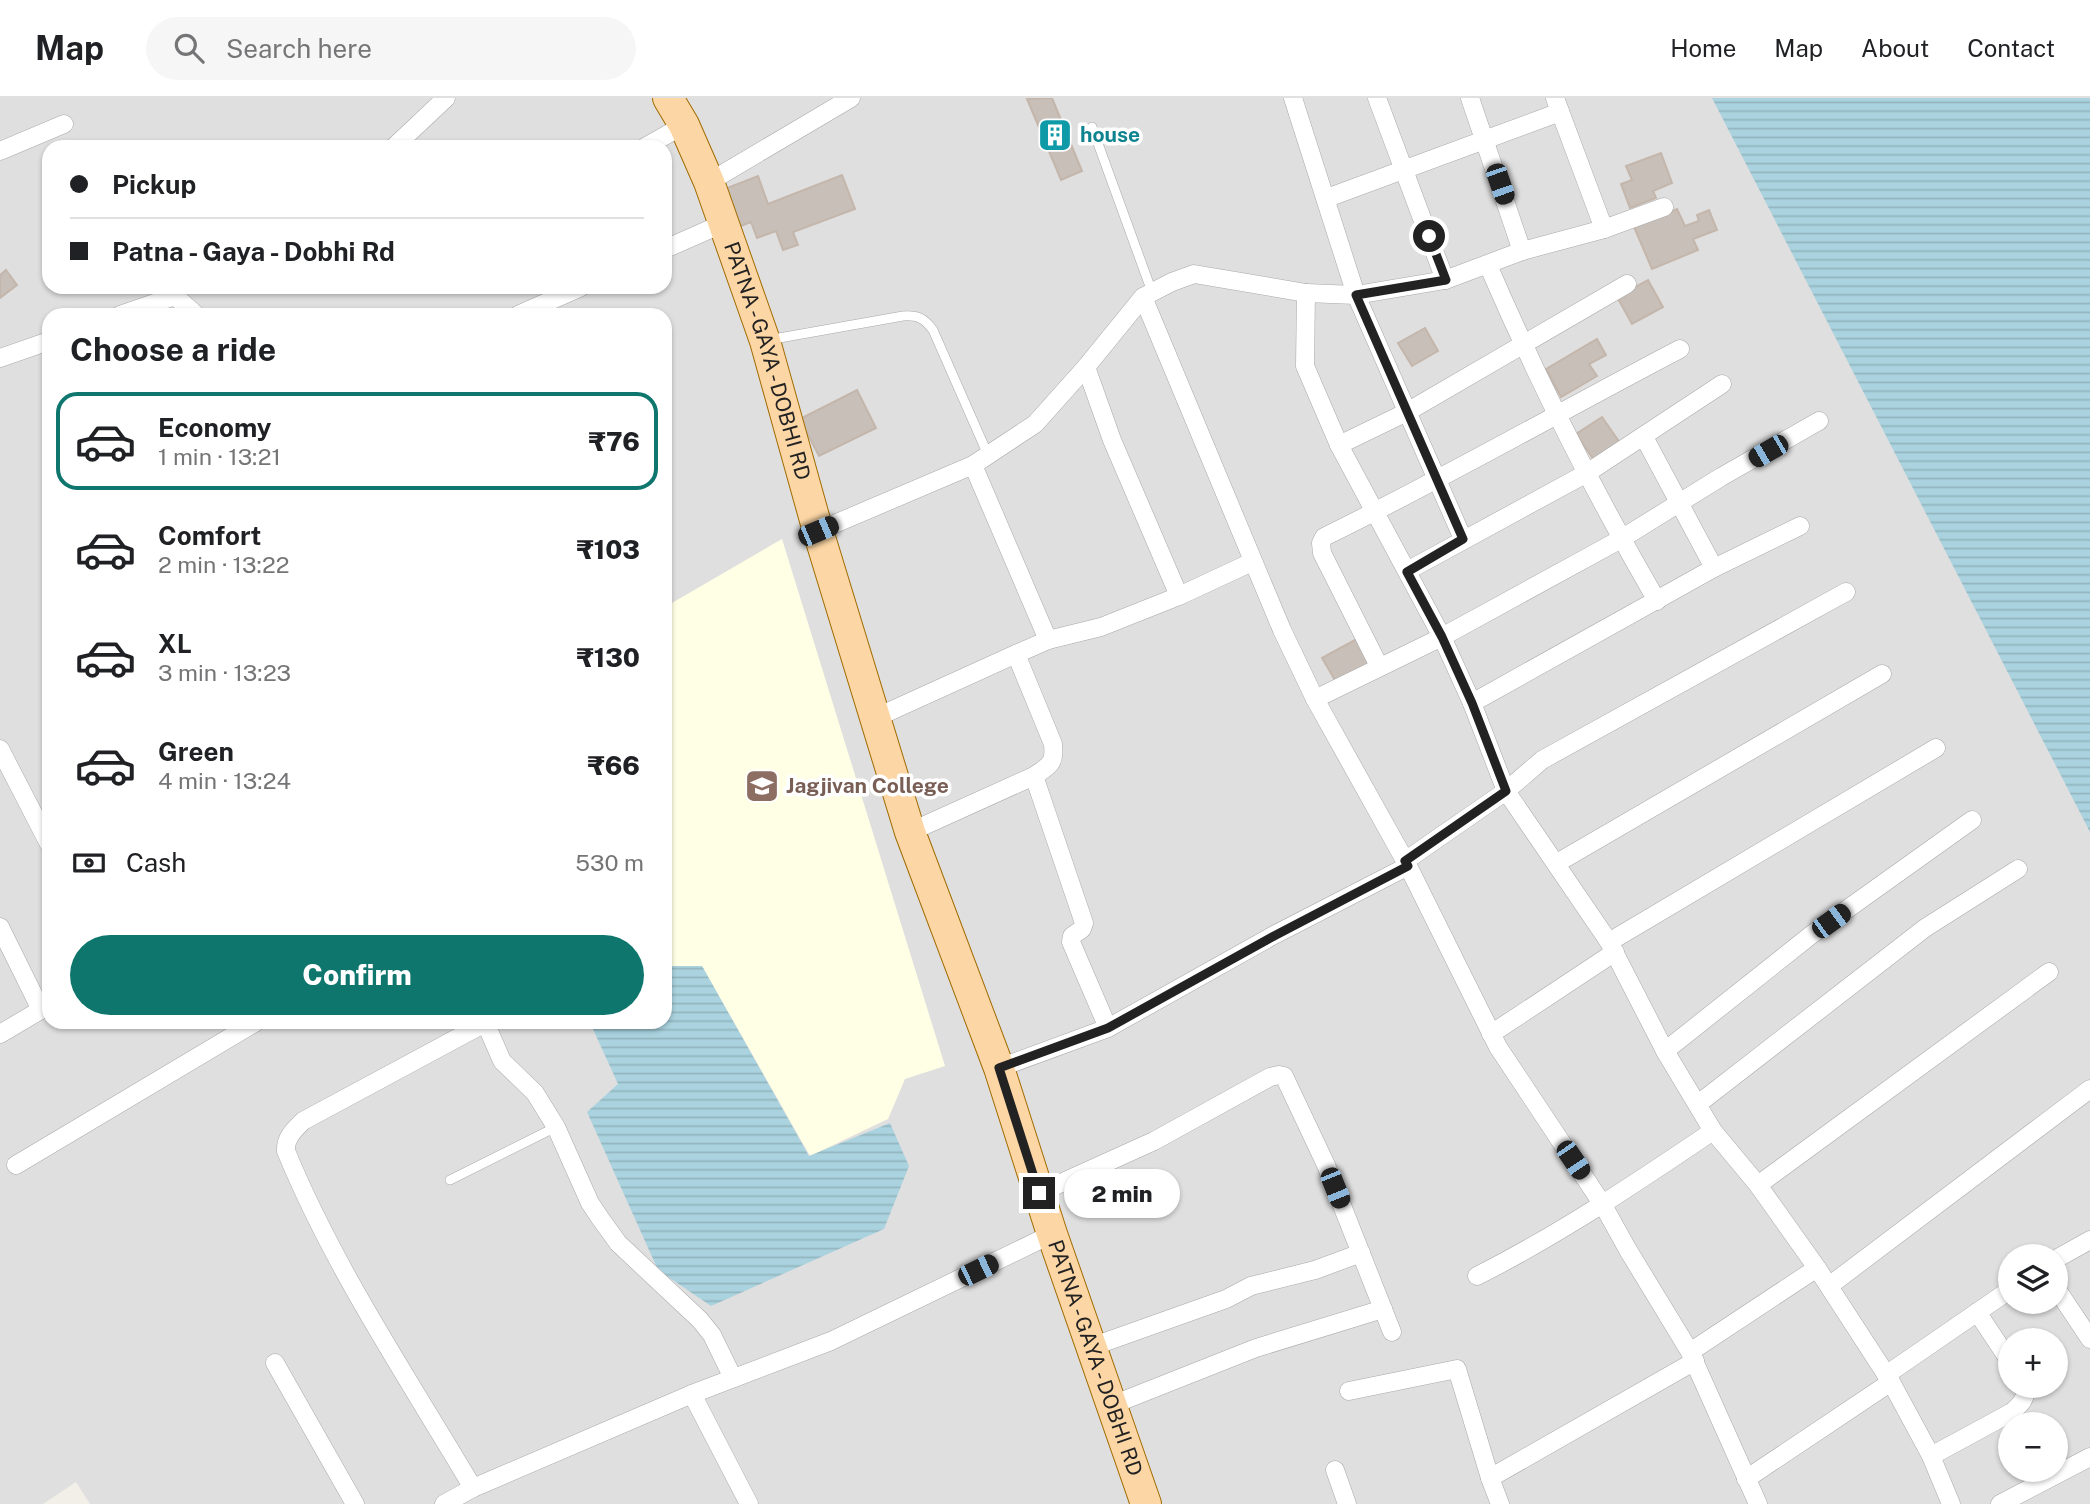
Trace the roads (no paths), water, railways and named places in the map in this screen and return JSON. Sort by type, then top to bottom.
[{"type":"main road","name":"PATNA - GAYA - DOBHI RD","points":[[668,98],[684,125],[709,182],[765,341],[818,531],[910,832],[999,1068],[1052,1234],[1146,1504]]},
{"type":"street","points":[[401,140],[446,98]]},
{"type":"street","points":[[709,182],[850,98]]},
{"type":"street","points":[[1293,98],[1356,295],[1463,539]]},
{"type":"street","points":[[1377,98],[1446,280]]},
{"type":"street","points":[[1470,98],[1522,251]]},
{"type":"street","points":[[1326,198],[1484,140],[1558,105],[1604,229]]},
{"type":"street","points":[[0,152],[64,124]]},
{"type":"street","points":[[657,140],[684,125]]},
{"type":"street","points":[[818,531],[980,460],[1035,424],[1147,295],[1194,274],[1306,293],[1356,295],[1446,280],[1522,251],[1604,229],[1664,206]]},
{"type":"street","points":[[672,246],[724,223]]},
{"type":"street","points":[[1488,265],[1555,414],[1657,601]]},
{"type":"street","points":[[1339,445],[1407,412],[1627,284]]},
{"type":"street","points":[[1306,293],[1305,366],[1339,445],[1442,637],[1472,703],[1506,791],[1612,947],[1665,1051],[1713,1131],[1758,1185],[1817,1268],[1889,1379],[1931,1456],[1951,1504]]},
{"type":"street","points":[[534,308],[565,294]]},
{"type":"street","points":[[1147,295],[1252,562],[1315,699],[1406,864],[1498,1047],[1603,1205],[1693,1357],[1758,1504]]},
{"type":"street","points":[[140,308],[175,296],[188,308]]},
{"type":"street","points":[[0,358],[42,343]]},
{"type":"street","points":[[1379,666],[1322,553],[1321,543],[1324,537],[1376,512],[1680,349]]},
{"type":"street","points":[[1086,367],[1112,440],[1179,596]]},
{"type":"street","points":[[1407,572],[1587,473],[1722,384]]},
{"type":"street","points":[[1315,699],[1442,637],[1621,539],[1819,421]]},
{"type":"street","points":[[1644,437],[1714,568]]},
{"type":"street","points":[[980,460],[1048,640]]},
{"type":"street","points":[[1472,703],[1714,568],[1800,526]]},
{"type":"street","points":[[875,718],[1048,640],[1101,626],[1179,596],[1252,562]]},
{"type":"street","points":[[999,1068],[1108,1028],[1406,864],[1506,791],[1542,760],[1846,592]]},
{"type":"street","points":[[910,832],[1034,776],[1051,764],[1054,756],[1053,744],[1016,654]]},
{"type":"street","points":[[1557,863],[1882,674]]},
{"type":"street","points":[[1491,1034],[1612,947],[1936,748]]},
{"type":"street","points":[[0,749],[42,830]]},
{"type":"street","points":[[1034,776],[1084,923],[1082,929],[1072,936],[1071,942],[1108,1028]]},
{"type":"street","points":[[1665,1051],[1811,935],[1972,820]]},
{"type":"street","points":[[1698,1104],[1925,929],[2018,869]]},
{"type":"street","points":[[0,927],[42,1002]]},
{"type":"street","points":[[1758,1185],[2049,972]]},
{"type":"street","points":[[0,1034],[42,1009]]},
{"type":"street","points":[[16,1165],[244,1029]]},
{"type":"street","points":[[473,1488],[338,1261],[306,1198],[286,1151],[286,1144],[291,1132],[303,1121],[474,1029]]},
{"type":"street","points":[[488,1029],[502,1061],[535,1093],[556,1128],[590,1203],[600,1218],[618,1243],[712,1335],[733,1378]]},
{"type":"street","points":[[1039,1193],[1154,1141],[1270,1077],[1284,1076],[1326,1165],[1392,1332]]},
{"type":"street","points":[[1829,1286],[2090,1089]]},
{"type":"street","points":[[1477,1276],[1603,1205],[1713,1131]]},
{"type":"street","points":[[444,1504],[473,1488],[692,1394],[831,1341],[1052,1234]]},
{"type":"street","points":[[2068,1252],[2090,1240]]},
{"type":"street","points":[[1091,1346],[1226,1299],[1251,1286],[1315,1270],[1361,1253]]},
{"type":"street","points":[[1490,1478],[1693,1357],[1817,1268]]},
{"type":"street","points":[[1746,1479],[1889,1379],[1998,1298]]},
{"type":"street","points":[[2068,1306],[2090,1339]]},
{"type":"street","points":[[1112,1405],[1256,1348],[1383,1309]]},
{"type":"street","points":[[1977,1312],[1998,1344]]},
{"type":"street","points":[[275,1363],[355,1504]]},
{"type":"street","points":[[1349,1391],[1457,1369],[1500,1504]]},
{"type":"street","points":[[692,1394],[749,1504]]},
{"type":"street","points":[[1931,1456],[2012,1412],[2024,1398]]},
{"type":"street","points":[[2000,1504],[2090,1457]]},
{"type":"street","points":[[1335,1470],[1347,1504]]},
{"type":"lane","points":[[1092,127],[1147,295]]},
{"type":"lane","points":[[765,341],[916,315],[925,320],[933,330],[980,460]]},
{"type":"lane","points":[[450,1180],[556,1128]]},
{"type":"water","points":[[1712,98],[2090,98],[2090,832]]},
{"type":"water","points":[[672,966],[702,966],[809,1156],[890,1123],[909,1166],[884,1229],[711,1306],[658,1270],[587,1112],[618,1084],[593,1029],[672,1029]]},
{"type":"place","name":"house","points":[[1055,135]]},
{"type":"place","name":"Jagjivan College","points":[[762,786]]}]
